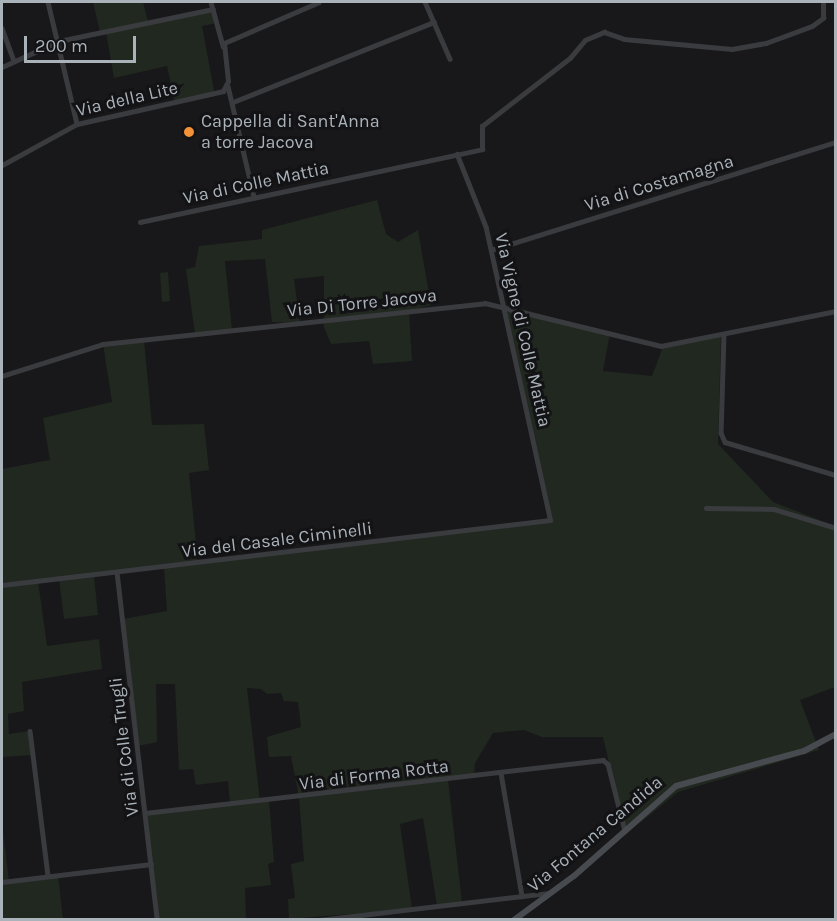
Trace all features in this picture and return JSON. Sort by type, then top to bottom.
[{"type":"main road","name":"Via Fontana Candida","points":[[514,920],[552,893],[678,785],[802,751],[836,734]]},
{"type":"street","points":[[48,2],[77,124]]},
{"type":"street","points":[[211,2],[223,46],[228,86],[234,102],[254,197]]},
{"type":"street","points":[[223,46],[236,36],[319,2]]},
{"type":"street","points":[[425,2],[450,59]]},
{"type":"street","name":"Via di Colle Mattia","points":[[140,222],[457,155],[484,147],[482,126],[570,58],[585,40],[604,32],[622,39],[727,49],[784,37],[822,18],[823,2]]},
{"type":"street","points":[[2,67],[58,41],[213,9]]},
{"type":"street","points":[[234,102],[434,21]]},
{"type":"street","points":[[2,28],[14,61]]},
{"type":"street","name":"Via della Lite","points":[[2,165],[77,124],[212,95],[228,86]]},
{"type":"street","name":"Via di Costamagna","points":[[491,250],[836,142]]},
{"type":"street","name":"Via Vigne di Colle Mattia","points":[[457,155],[483,218],[551,515]]},
{"type":"street","name":"Via Di Torre Jacova","points":[[2,376],[103,344],[485,303],[503,304],[658,345],[836,311]]},
{"type":"street","points":[[724,334],[721,433],[725,442],[836,475]]},
{"type":"street","points":[[706,508],[777,509],[836,528]]},
{"type":"street","name":"Via del Casale Ciminelli","points":[[2,585],[545,522],[551,515]]},
{"type":"street","name":"Via di Colle Trugli","points":[[117,572],[157,920]]},
{"type":"street","points":[[30,731],[48,876]]},
{"type":"street","name":"Via di Forma Rotta","points":[[145,813],[606,761],[625,831]]},
{"type":"street","points":[[501,773],[522,896]]},
{"type":"street","points":[[2,882],[151,864]]},
{"type":"street","points":[[319,920],[552,893]]},
{"type":"shaded area","points":[[93,2],[143,2],[148,22],[213,9],[217,23],[202,26],[215,96],[175,104],[167,66],[114,78],[106,32],[100,32]]},
{"type":"shaded area","points":[[377,200],[386,234],[398,242],[418,230],[431,305],[409,311],[412,361],[373,364],[369,341],[331,344],[324,327],[324,276],[294,279],[300,323],[272,322],[265,259],[225,261],[232,330],[195,334],[186,269],[195,267],[199,246],[262,239],[262,230]]},
{"type":"shaded area","points":[[168,272],[170,301],[162,302],[160,273]]},
{"type":"shaded area","points":[[503,304],[610,333],[603,371],[652,376],[663,347],[721,335],[718,444],[773,502],[835,526],[835,687],[800,700],[819,750],[678,792],[626,834],[603,737],[542,737],[524,730],[493,733],[475,763],[474,777],[448,780],[462,903],[437,906],[423,818],[400,824],[412,909],[289,919],[288,899],[295,898],[291,864],[304,861],[299,797],[291,756],[269,757],[267,737],[301,727],[298,702],[284,701],[281,693],[267,694],[261,689],[247,688],[260,801],[269,800],[274,862],[268,864],[271,885],[245,888],[246,919],[157,919],[145,813],[230,804],[228,781],[196,785],[193,769],[179,770],[175,684],[156,684],[157,742],[138,746],[123,619],[167,611],[164,567],[94,575],[98,615],[64,619],[59,579],[38,581],[47,646],[99,639],[102,669],[22,682],[24,711],[8,714],[9,734],[30,731],[33,755],[2,757],[2,469],[50,460],[43,418],[112,402],[103,344],[144,340],[152,425],[204,424],[209,470],[189,473],[198,563],[545,522],[551,514]]},
{"type":"shaded area","points":[[2,824],[9,881],[58,875],[63,919],[2,919]]},
{"type":"place","name":"Cappella di Sant'Anna a torre Jacova","points":[[189,132]]}]
